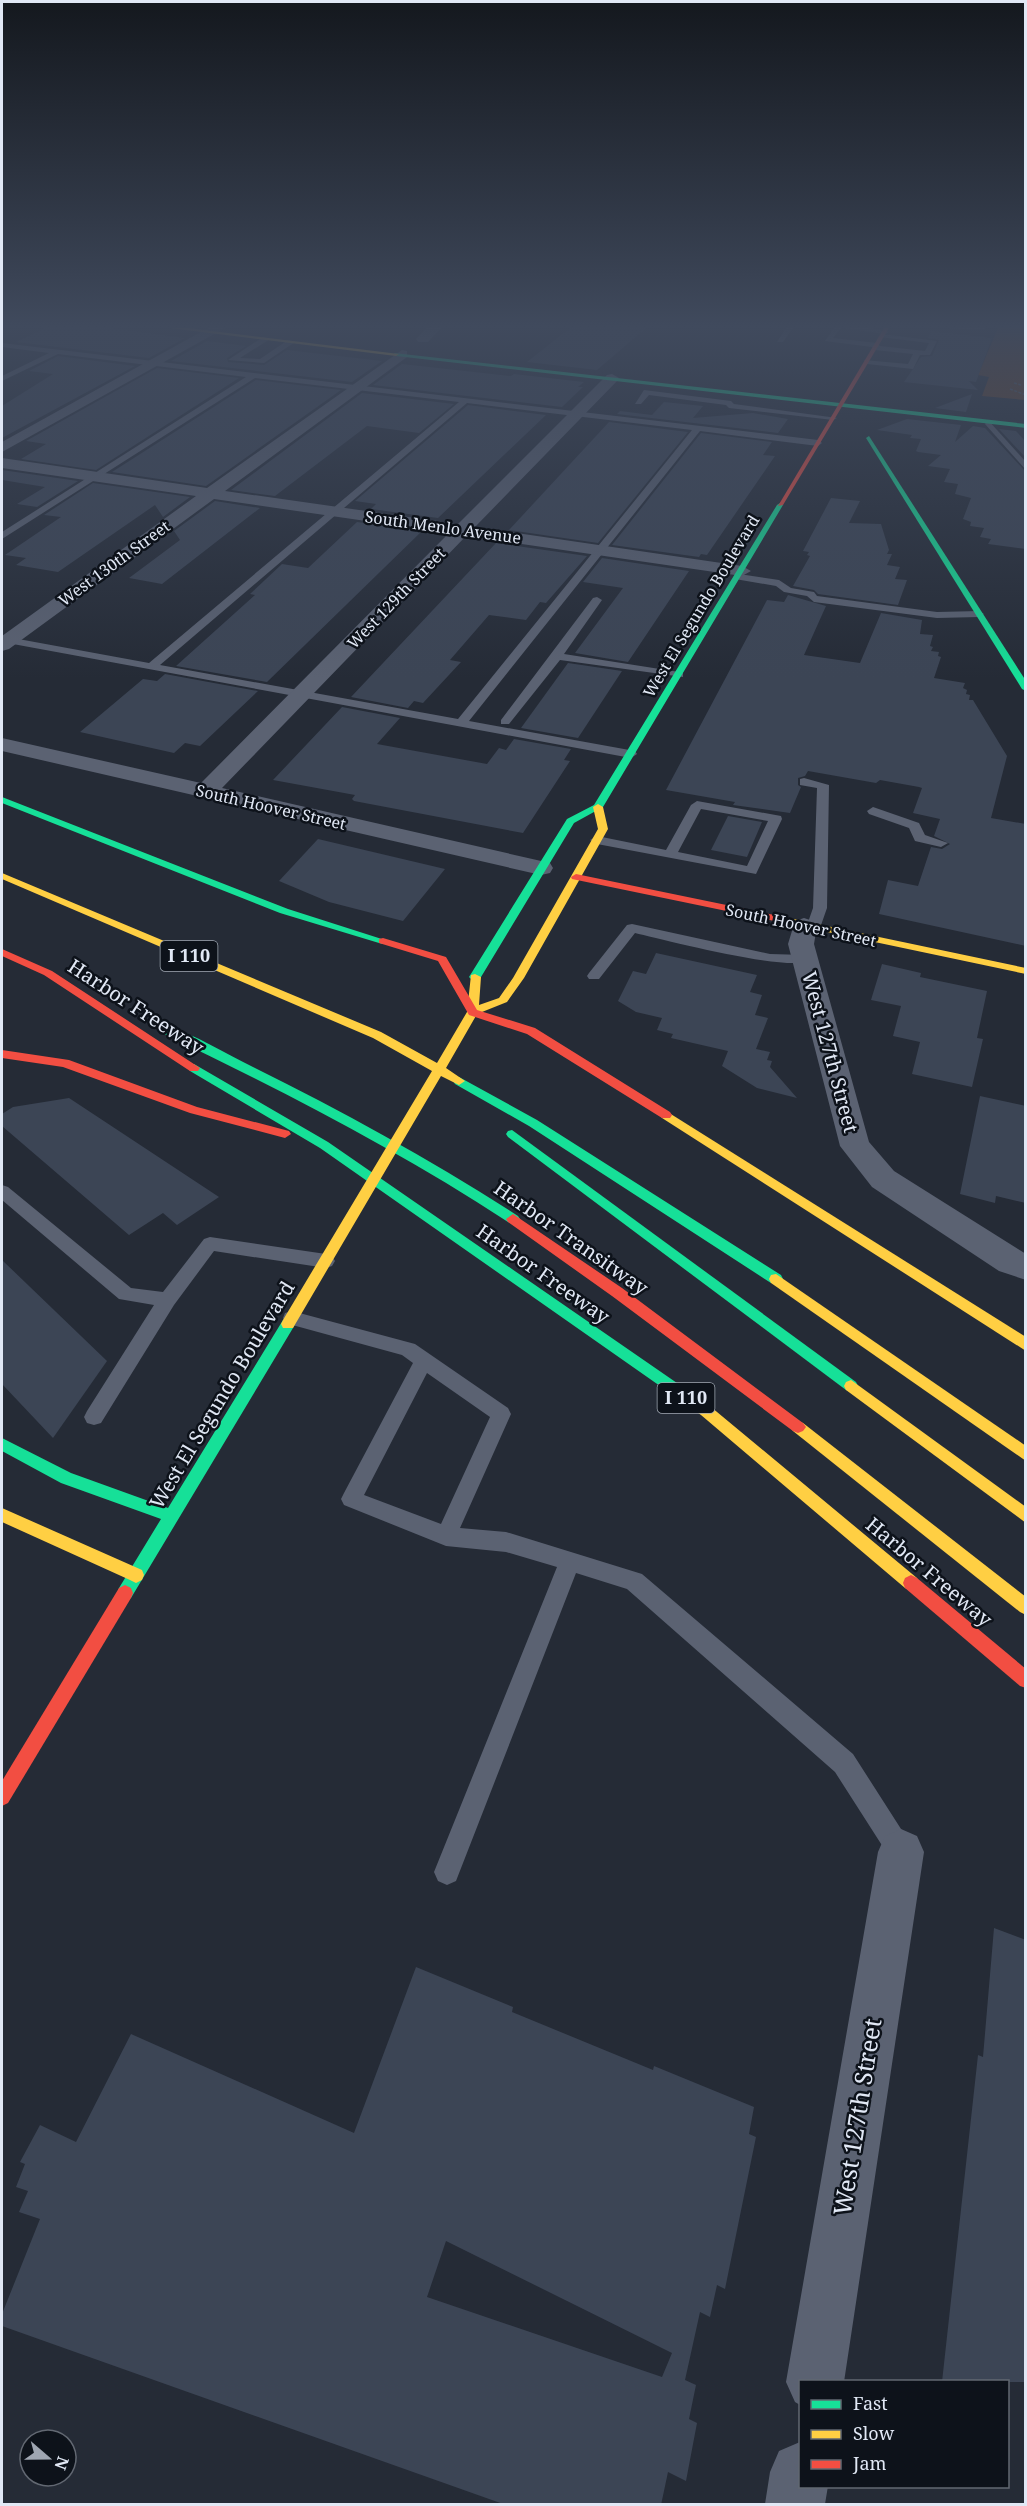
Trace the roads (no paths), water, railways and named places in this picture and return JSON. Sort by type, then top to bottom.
[{"type":"main road","name":"West El Segundo Boulevard","points":[[2,1797],[328,1258],[473,1012],[474,979],[570,821],[598,807],[817,445]]},
{"type":"main road","points":[[873,445],[1026,689]]},
{"type":"main road","points":[[2,800],[284,911],[442,959],[473,1012],[531,1031],[586,1063],[1026,1345]]},
{"type":"main road","points":[[473,1012],[503,1000],[603,829],[598,807]]},
{"type":"main road","name":"I 110","points":[[2,876],[377,1035],[533,1123],[790,1288],[1026,1455]]},
{"type":"main road","name":"South Hoover Street","points":[[576,877],[1026,971]]},
{"type":"main road","name":"Harbor Freeway","points":[[2,952],[48,973],[208,1078],[324,1145],[706,1411],[1026,1680]]},
{"type":"main road","name":"Harbor Transitway","points":[[48,973],[336,1112],[474,1193],[698,1350],[1026,1607]]},
{"type":"main road","points":[[377,1035],[470,1103]]},
{"type":"main road","points":[[2,1054],[65,1063],[194,1110],[324,1145]]},
{"type":"main road","points":[[498,1124],[1026,1516]]},
{"type":"main road","points":[[2,1444],[66,1478],[172,1516]]},
{"type":"main road","points":[[2,1515],[136,1575]]},
{"type":"street","name":"West 130th Street","points":[[4,641],[278,445]]},
{"type":"street","name":"West 129th Street","points":[[205,792],[546,445]]},
{"type":"street","name":"South Menlo Avenue","points":[[2,463],[600,550],[740,574]]},
{"type":"street","name":"South Hoover Street","points":[[2,745],[541,868]]},
{"type":"street","name":"West 127th Street","points":[[809,927],[801,944],[855,1146],[883,1179],[1011,1262],[1026,1268]]},
{"type":"street","name":"West 127th Street","points":[[815,2380],[901,1852]]},
{"type":"street","points":[[795,2505],[799,2483]]},
{"type":"lane","points":[[2,536],[145,445]]},
{"type":"lane","points":[[151,666],[413,445]]},
{"type":"lane","points":[[461,723],[684,445]]},
{"type":"lane","points":[[1007,445],[1026,468]]},
{"type":"lane","points":[[740,574],[779,583],[788,590],[810,594],[814,599],[938,615],[979,614]]},
{"type":"lane","points":[[505,722],[557,657],[597,600]]},
{"type":"lane","points":[[4,641],[632,754]]},
{"type":"lane","points":[[557,657],[679,675]]},
{"type":"lane","points":[[804,782],[823,786],[820,908],[809,927]]},
{"type":"lane","points":[[597,840],[670,855],[751,871],[776,819],[697,806],[670,855]]},
{"type":"lane","points":[[873,811],[914,825],[920,838],[941,843]]},
{"type":"lane","points":[[594,976],[632,928],[770,958],[805,959]]},
{"type":"lane","points":[[2,1191],[126,1294],[167,1300]]},
{"type":"lane","points":[[94,1417],[167,1300],[210,1244],[328,1258]]},
{"type":"lane","points":[[292,1318],[408,1349],[501,1414],[446,1536]]},
{"type":"lane","points":[[424,1360],[351,1499],[446,1536],[506,1542],[634,1581],[844,1763],[901,1852]]},
{"type":"lane","points":[[447,1872],[570,1562]]}]
